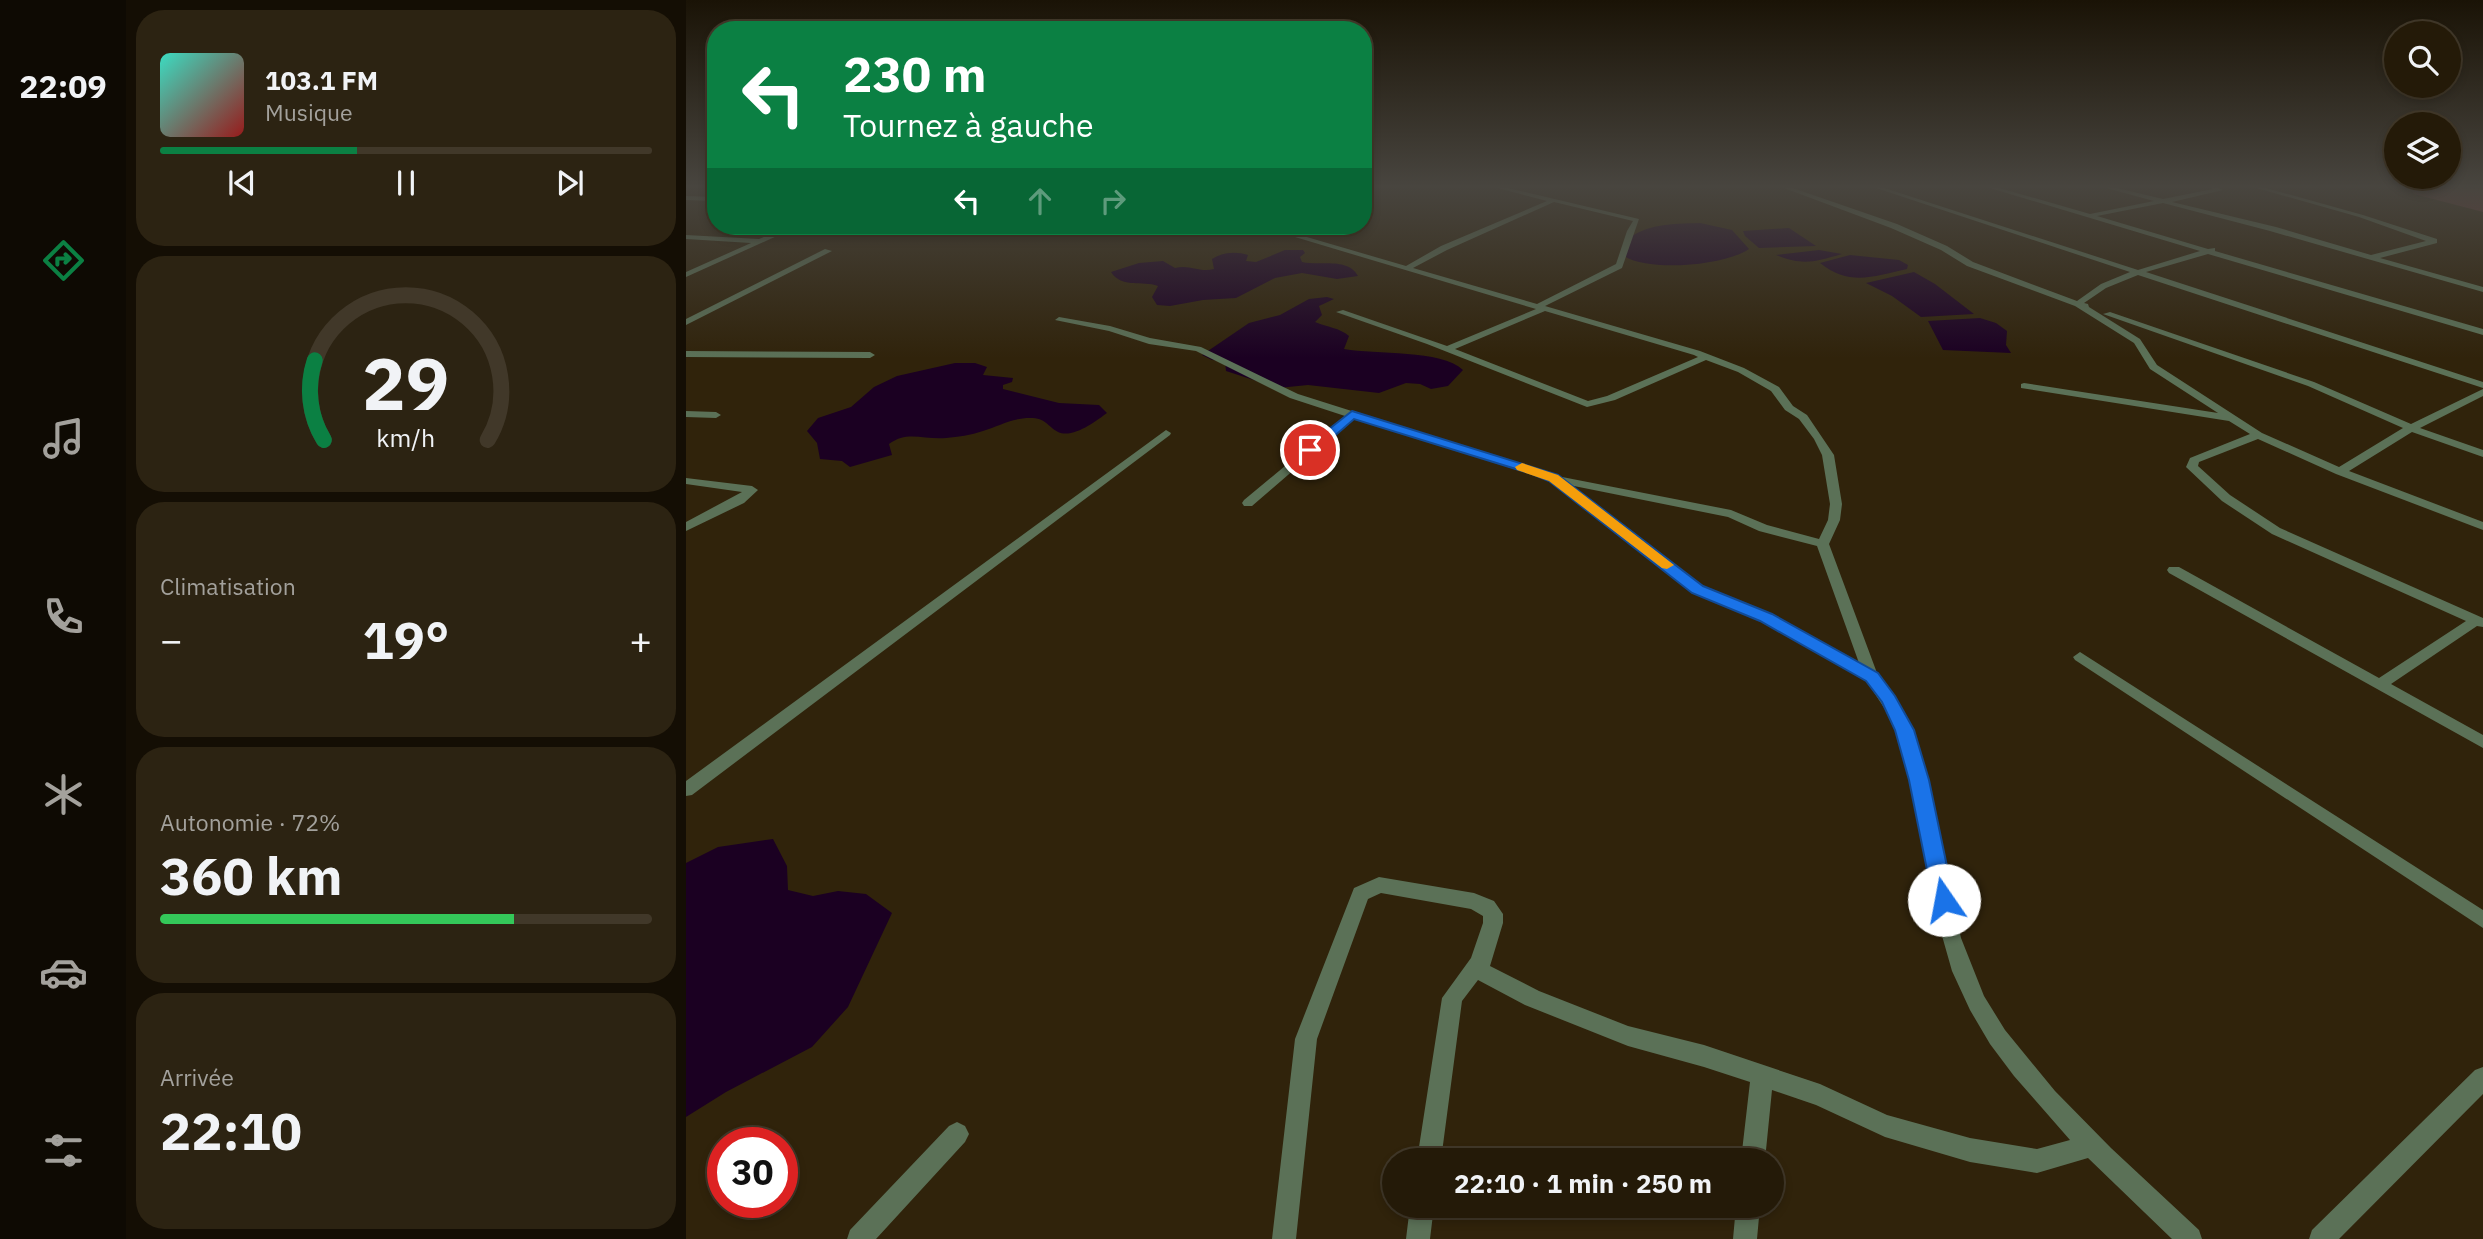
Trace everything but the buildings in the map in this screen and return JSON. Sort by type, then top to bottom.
[{"type":"street","points":[[686,275],[754,243]]},
{"type":"street","points":[[1322,243],[1705,356],[1741,370],[1775,389],[1789,408],[1802,417],[1828,455],[1836,504],[1834,520],[1823,544],[1872,677],[1889,700],[1905,730],[1919,780],[1958,959],[1977,1003],[2010,1056],[2057,1109],[2190,1239]]},
{"type":"street","points":[[1409,267],[1456,243]]},
{"type":"street","points":[[1447,349],[1541,308],[1619,266],[1626,243]]},
{"type":"street","points":[[1932,243],[1970,264],[2311,384],[2411,428],[2483,454]]},
{"type":"street","points":[[2046,243],[2483,385]]},
{"type":"street","points":[[2186,243],[2483,332]]},
{"type":"street","points":[[2320,243],[2483,290]]},
{"type":"street","points":[[2373,257],[2427,243]]},
{"type":"street","points":[[2078,304],[2087,293],[2138,273],[2212,250]]},
{"type":"street","points":[[686,322],[828,251]]},
{"type":"street","points":[[2078,304],[2137,341],[2153,367],[2258,435],[2340,472],[2483,526]]},
{"type":"street","points":[[1340,312],[1447,349],[1592,405],[1705,356]]},
{"type":"street","points":[[1059,320],[1110,329],[1149,341],[1198,349],[1294,396],[1553,478],[1731,514],[1763,528],[1823,544]]},
{"type":"street","points":[[686,354],[870,355]]},
{"type":"street","points":[[2024,386],[2235,420]]},
{"type":"street","points":[[2340,472],[2411,428],[2483,392]]},
{"type":"street","points":[[686,414],[716,415]]},
{"type":"street","points":[[1248,503],[1352,415]]},
{"type":"street","points":[[686,789],[1166,433]]},
{"type":"street","points":[[2258,435],[2194,460],[2192,467],[2226,498],[2276,531],[2479,621]]},
{"type":"street","points":[[1553,478],[1698,590],[1766,617],[1872,677]]},
{"type":"street","points":[[686,481],[752,489],[740,500],[686,527]]},
{"type":"street","points":[[2174,570],[2483,742]]},
{"type":"street","points":[[2379,685],[2479,621]]},
{"type":"street","points":[[2080,657],[2483,920]]},
{"type":"street","points":[[1284,1239],[1306,1039],[1361,894],[1379,885],[1474,901],[1487,907],[1493,914],[1493,923],[1479,963],[1452,998],[1431,1148]]},
{"type":"street","points":[[1479,963],[1481,971],[1490,978],[1628,1037],[1704,1056],[1820,1095],[1885,1126],[1970,1150],[2037,1161],[2094,1145]]},
{"type":"street","points":[[1754,1148],[1762,1076]]},
{"type":"street","points":[[2321,1239],[2483,1078]]},
{"type":"street","points":[[859,1239],[957,1134]]},
{"type":"street","points":[[1418,1239],[1421,1218]]},
{"type":"street","points":[[1745,1239],[1747,1218]]},
{"type":"shaded area","points":[[1625,243],[1743,243],[1749,249],[1722,260],[1686,265],[1650,264],[1624,256]]},
{"type":"shaded area","points":[[1753,243],[1811,243],[1816,246],[1759,248]]},
{"type":"shaded area","points":[[1285,250],[1303,250],[1305,253],[1300,257],[1302,262],[1348,266],[1358,276],[1337,279],[1302,273],[1275,278],[1236,298],[1170,306],[1157,305],[1152,297],[1158,286],[1121,281],[1111,272],[1139,263],[1163,261],[1175,268],[1209,270],[1214,269],[1212,259],[1225,254],[1248,255],[1246,261],[1256,262]]},
{"type":"shaded area","points":[[1819,250],[1842,254],[1809,262],[1794,261],[1776,255]]},
{"type":"shaded area","points":[[1850,255],[1899,260],[1908,265],[1907,269],[1862,278],[1842,275],[1820,263]]},
{"type":"shaded area","points":[[1914,272],[1935,284],[1974,314],[1921,317],[1892,296],[1866,283]]},
{"type":"shaded area","points":[[1309,299],[1334,299],[1319,306],[1322,315],[1315,322],[1349,336],[1344,349],[1424,356],[1453,363],[1463,370],[1448,386],[1431,389],[1420,384],[1406,383],[1379,393],[1308,385],[1278,388],[1226,371],[1225,361],[1212,360],[1202,355],[1249,323],[1280,315]]},
{"type":"shaded area","points":[[1980,318],[1996,323],[2007,331],[2006,345],[2011,353],[1943,350],[1928,321]]},
{"type":"shaded area","points":[[955,363],[975,363],[987,367],[983,375],[1013,378],[1012,382],[1003,385],[1003,389],[1059,403],[1099,405],[1107,413],[1084,428],[1064,434],[1040,419],[1023,418],[960,436],[902,437],[889,444],[892,455],[850,467],[842,461],[820,459],[817,443],[807,431],[818,418],[851,407],[874,387],[897,376]]},
{"type":"shaded area","points":[[773,839],[787,866],[788,890],[813,896],[838,891],[866,894],[892,913],[848,1007],[812,1047],[726,1092],[686,1117],[686,863],[718,847]]},
{"type":"slow traffic","points":[[1522,467],[1553,478],[1667,565]]},
{"type":"route","points":[[1310,450],[1352,415],[1537,471],[1553,478],[1698,590],[1720,601],[1766,617],[1872,677],[1889,700],[1905,730],[1919,780],[1944,900]]}]
